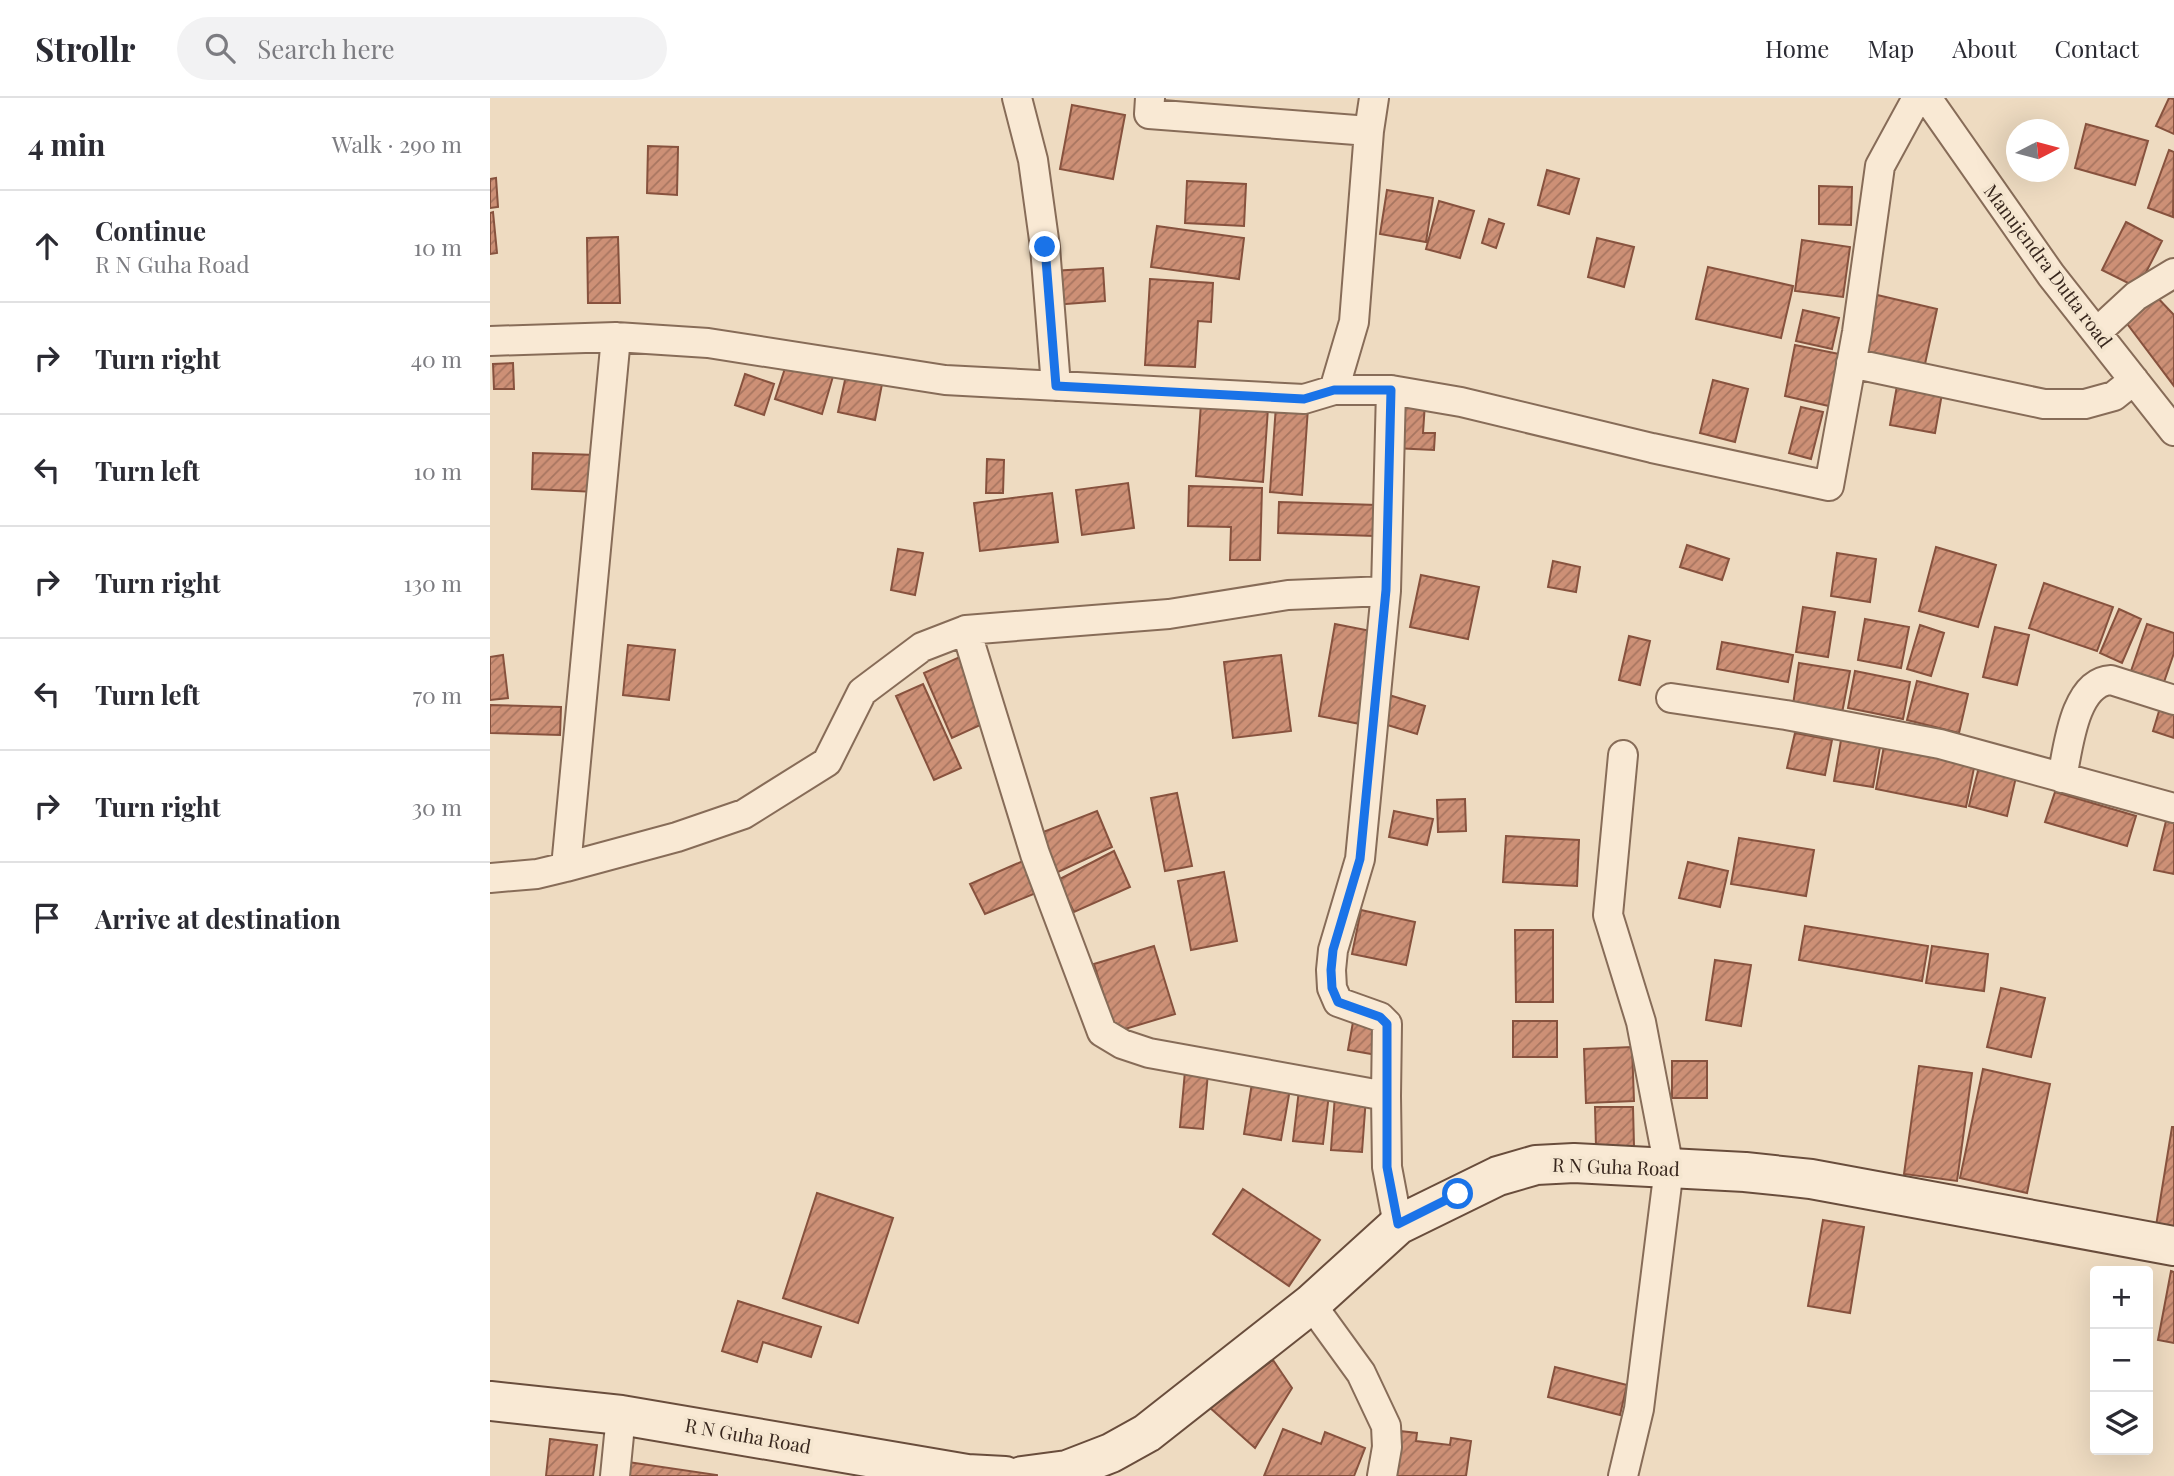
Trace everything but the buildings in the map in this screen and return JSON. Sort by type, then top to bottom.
[{"type":"street","points":[[1017,98],[1033,160],[1045,247],[1056,386]]},
{"type":"street","points":[[1150,98],[1149,114],[1369,131]]},
{"type":"street","points":[[1334,390],[1354,322],[1374,98]]},
{"type":"street","points":[[490,341],[616,337],[708,343],[946,380],[1056,386],[1304,399],[1334,390],[1391,390],[1461,402],[1652,448],[1829,486],[1851,363],[1880,166],[1917,98]]},
{"type":"street","name":"Manujendra Dutta road","points":[[1927,98],[2051,275],[2174,431]]},
{"type":"street","points":[[2096,332],[2136,296],[2174,273]]},
{"type":"street","points":[[566,867],[616,337]]},
{"type":"street","points":[[1851,363],[2044,404],[2085,404],[2114,396],[2134,380]]},
{"type":"street","points":[[1391,390],[1386,590],[1360,859],[1333,950],[1331,970],[1332,988],[1338,1002],[1380,1017],[1387,1024],[1387,1167],[1398,1224]]},
{"type":"street","points":[[490,878],[537,874],[566,867],[677,837],[744,814],[827,762],[862,692],[922,647],[966,630],[1169,614],[1288,595],[1386,590]]},
{"type":"street","points":[[966,630],[1035,854],[1102,1032],[1122,1044],[1149,1054],[1386,1096]]},
{"type":"street","points":[[2062,778],[2076,718],[2092,687],[2101,681],[2111,680],[2174,700]]},
{"type":"street","points":[[1671,698],[1786,715],[1940,744],[2174,808]]},
{"type":"street","points":[[1623,755],[1608,915],[1641,1022],[1669,1168],[1639,1409],[1623,1476]]},
{"type":"street","name":"R N Guha Road","points":[[1022,1476],[1067,1470],[1111,1453],[1146,1433],[1311,1304],[1398,1224],[1498,1175],[1536,1165],[1574,1163],[1811,1179],[2174,1246]]},
{"type":"street","points":[[1311,1304],[1361,1373],[1387,1426],[1382,1476]]},
{"type":"street","name":"R N Guha Road","points":[[490,1401],[621,1415],[967,1475],[1005,1476]]},
{"type":"street","points":[[615,1476],[621,1415]]},
{"type":"route","points":[[1045,247],[1056,386],[1304,399],[1334,390],[1391,390],[1386,590],[1360,859],[1333,950],[1332,988],[1338,1002],[1380,1017],[1387,1024],[1387,1167],[1398,1224],[1458,1194]]}]
